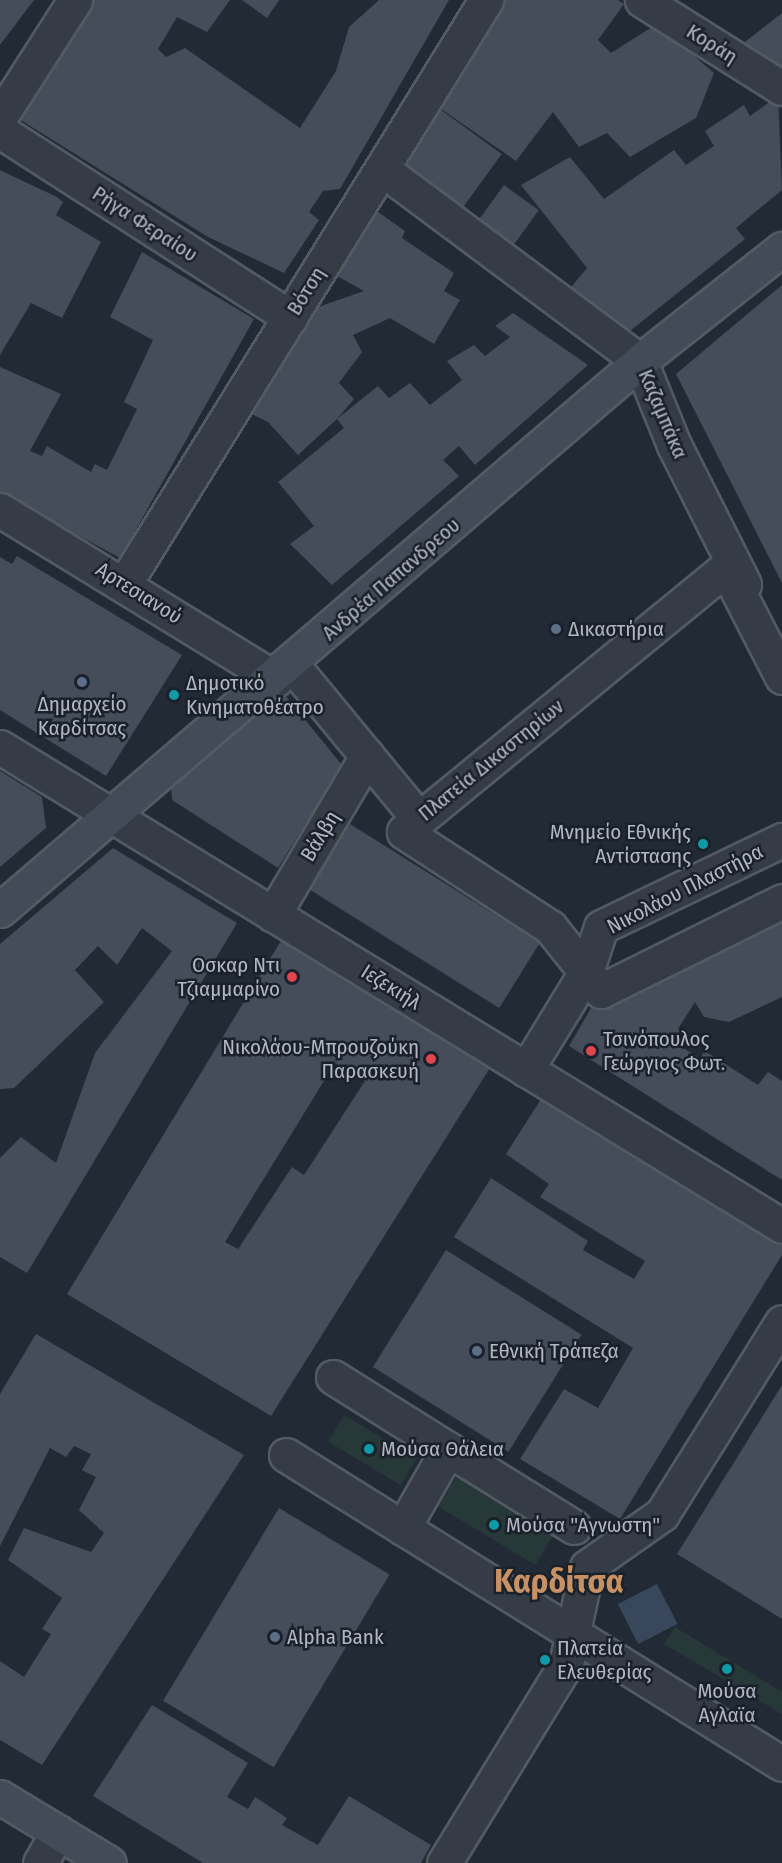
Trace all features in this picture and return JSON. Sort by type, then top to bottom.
[{"type":"main road","name":"Ανδρέα Παπανδρεου","points":[[0,910],[284,672],[640,361],[782,249]]},
{"type":"main road","points":[[0,1797],[109,1863]]},
{"type":"street","points":[[0,117],[75,0]]},
{"type":"street","name":"Βότση","points":[[125,583],[486,0]]},
{"type":"street","name":"Κοράη","points":[[642,0],[683,11],[782,88]]},
{"type":"street","name":"Ρήγα Φεραίου","points":[[0,131],[290,316]]},
{"type":"street","name":"Καζαμπάκα","points":[[382,169],[640,361],[674,445],[782,658]]},
{"type":"street","name":"Αρτεσιανού","points":[[0,510],[284,672],[367,756],[419,819]]},
{"type":"street","name":"Πλατεία Δικαστηρίων","points":[[782,677],[726,568],[404,832],[550,927],[601,991],[782,902]]},
{"type":"street","name":"Ιεζεκιήλ","points":[[0,747],[782,1226]]},
{"type":"street","name":"Βάλβη","points":[[273,915],[367,756]]},
{"type":"street","name":"Νικολάου Πλαστήρα","points":[[526,1070],[586,972],[602,927],[782,840]]},
{"type":"street","points":[[444,1863],[560,1676],[575,1635],[577,1595],[587,1567],[629,1537],[655,1523],[673,1500],[782,1322]]},
{"type":"street","points":[[333,1377],[574,1527]]},
{"type":"street","points":[[403,1528],[448,1449]]},
{"type":"street","points":[[286,1455],[782,1764]]},
{"type":"street","points":[[39,1863],[58,1832]]},
{"type":"shaded area","points":[[344,1415],[417,1459],[401,1485],[328,1442]]},
{"type":"shaded area","points":[[457,1476],[554,1534],[535,1565],[438,1507]]},
{"type":"shaded area","points":[[675,1627],[782,1692],[782,1714],[664,1644]]},
{"type":"water","points":[[657,1584],[677,1624],[638,1644],[618,1604]]},
{"type":"building","points":[[0,0],[34,0],[0,45]]},
{"type":"building","points":[[84,0],[230,0],[207,32],[177,17],[158,49],[166,57],[185,48],[300,128],[336,71],[349,27],[379,0],[449,0],[340,189],[323,191],[309,212],[319,220],[284,273],[208,237],[11,114]]},
{"type":"building","points":[[242,0],[279,0],[267,18]]},
{"type":"building","points":[[491,0],[618,0],[624,4],[598,40],[611,53],[657,24],[714,73],[696,118],[630,157],[607,133],[579,147],[553,112],[516,161],[431,102]]},
{"type":"building","points":[[782,13],[782,82],[732,52]]},
{"type":"building","points":[[778,96],[782,190],[736,228],[745,239],[625,335],[567,292],[587,268],[521,185],[570,157],[604,199],[674,150],[686,165],[714,146],[705,131],[744,105],[750,116]]},
{"type":"building","points":[[437,107],[502,154],[455,219],[390,172]]},
{"type":"building","points":[[0,170],[57,197],[63,202],[56,215],[101,242],[62,318],[31,303],[0,355]]},
{"type":"building","points":[[504,185],[539,210],[506,255],[472,229]]},
{"type":"building","points":[[371,207],[405,231],[402,238],[454,273],[444,291],[460,300],[434,344],[390,318],[353,335],[362,352],[339,383],[354,399],[337,419],[298,455],[268,422],[247,412],[302,321],[310,321],[318,307],[364,291],[330,272]]},
{"type":"building","points":[[142,252],[254,319],[120,558],[0,493],[0,367],[61,394],[30,451],[42,456],[47,446],[91,472],[95,464],[107,470],[137,409],[124,402],[153,340],[110,317]]},
{"type":"building","points":[[782,285],[782,583],[676,374]]},
{"type":"building","points":[[513,313],[588,365],[475,465],[459,446],[443,460],[459,476],[332,585],[290,544],[314,526],[278,482],[344,428],[337,419],[378,386],[389,398],[410,383],[430,405],[462,380],[447,361],[474,345],[485,356],[510,337],[495,326]]},
{"type":"building","name":"Δημαρχείο Καρδίτσας","points":[[17,556],[182,655],[106,776],[0,710],[0,557],[12,564]]},
{"type":"building","points":[[280,689],[342,765],[278,868],[172,800],[171,785]]},
{"type":"building","points":[[0,771],[42,797],[46,828],[0,867]]},
{"type":"building","points":[[350,824],[540,943],[499,1008],[309,889]]},
{"type":"building","points":[[113,848],[237,923],[27,1273],[0,1257],[0,1158],[21,1137],[56,1163],[95,1053],[172,951],[142,928],[117,965],[98,946],[75,970],[104,1002],[14,1088],[0,1089],[0,944]]},
{"type":"building","points":[[782,901],[782,997],[729,1022],[704,1017],[695,1002],[678,1029],[689,1037],[683,1048],[700,1058],[705,1051],[758,1085],[768,1072],[782,1081],[782,1180],[569,1046],[601,991]]},
{"type":"building","points":[[285,934],[493,1063],[271,1416],[67,1294]],"holes":[[[335,1063],[365,1081],[304,1175],[292,1167],[238,1249],[225,1242]]]},
{"type":"building","points":[[545,1093],[782,1242],[782,1255],[620,1519],[520,1459],[564,1389],[598,1408],[633,1348],[454,1237],[491,1178],[588,1241],[583,1250],[634,1279],[645,1261],[540,1197],[549,1184],[506,1154]]},
{"type":"building","name":"Εθνική Τράπεζα","points":[[446,1250],[582,1335],[509,1452],[373,1367]]},
{"type":"building","points":[[36,1334],[244,1455],[42,1765],[0,1740],[0,1661],[24,1677],[51,1634],[42,1629],[62,1598],[8,1560],[24,1528],[91,1552],[104,1533],[79,1510],[96,1477],[82,1470],[91,1454],[74,1446],[66,1457],[50,1448],[0,1546],[0,1394]]},
{"type":"building","points":[[782,1385],[782,1619],[677,1554]]},
{"type":"building","name":"Alpha Bank","points":[[279,1508],[390,1574],[274,1767],[163,1701]]},
{"type":"building","points":[[152,1705],[248,1763],[227,1797],[248,1809],[255,1797],[287,1818],[282,1825],[318,1845],[349,1796],[431,1845],[421,1863],[203,1863],[93,1796]]},
{"type":"place","name":"Δικαστήρια","points":[[556,629]]},
{"type":"place","name":"Δημαρχείο Καρδίτσας","points":[[82,682]]},
{"type":"place","name":"Δημοτικό Κινηματοθέατρο","points":[[174,695]]},
{"type":"place","name":"Μνημείο Εθνικής Αντίστασης","points":[[703,844]]},
{"type":"place","name":"Οσκαρ Ντι Τζιαμμαρίνο","points":[[292,977]]},
{"type":"place","name":"Τσινόπουλος Γεώργιος Φωτ.","points":[[591,1051]]},
{"type":"place","name":"Νικολάου-Μπρουζούκη Παρασκευή","points":[[431,1059]]},
{"type":"place","name":"Εθνική Τράπεζα","points":[[477,1351]]},
{"type":"place","name":"Μούσα Θάλεια","points":[[369,1449]]},
{"type":"place","name":"Μούσα \"Αγνωστη\"","points":[[494,1525]]},
{"type":"place","name":"Alpha Bank","points":[[275,1637]]},
{"type":"place","name":"Πλατεία Ελευθερίας","points":[[545,1660]]},
{"type":"place","name":"Μούσα Αγλαϊα","points":[[727,1669]]},
{"type":"district","name":"Καρδίτσα","points":[[559,1582]]}]
